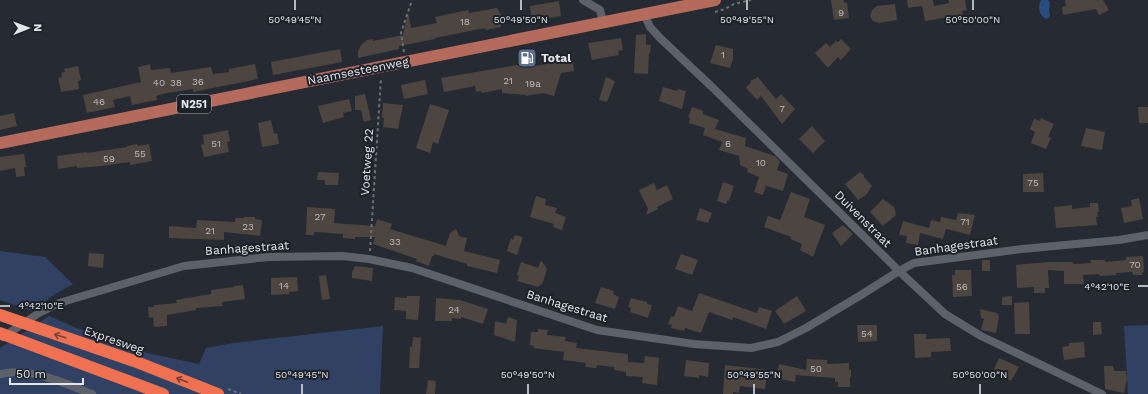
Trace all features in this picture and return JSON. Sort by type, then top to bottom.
[{"type":"highway","name":"Expresweg","points":[[5,317],[134,361],[218,394]]},
{"type":"highway","points":[[0,333],[163,394]]},
{"type":"main road","name":"Naamsesteenweg","points":[[0,143],[715,0]]},
{"type":"street","points":[[585,1],[600,10],[603,22]]},
{"type":"street","name":"Duivenstraat","points":[[644,14],[650,27],[660,38],[945,314],[981,336],[1102,394]]},
{"type":"street","name":"Banhagestraat","points":[[0,339],[39,313],[59,303],[184,266],[269,258],[342,256],[369,259],[412,268],[597,330],[694,344],[751,348],[778,342],[799,331],[861,295],[898,270],[914,262],[1022,249],[1119,240],[1148,235]]},
{"type":"street","points":[[0,374],[6,372],[25,373],[50,378],[92,394]]},
{"type":"path","points":[[406,61],[401,33],[412,0]]},
{"type":"path","name":"Voetweg 22","points":[[369,259],[382,66]]},
{"type":"shaded area","points":[[1041,0],[1048,0],[1050,2],[1050,16],[1047,19],[1042,16],[1040,11],[1039,5]]},
{"type":"shaded area","points":[[0,251],[45,257],[73,284],[52,296],[32,311],[0,300]]},
{"type":"shaded area","points":[[49,316],[74,327],[147,353],[199,364],[206,348],[233,343],[383,326],[380,394],[0,394],[0,348]]},
{"type":"shaded area","points":[[1148,325],[1148,394],[1128,394],[1124,326]]},
{"type":"building","points":[[831,0],[844,0],[844,3],[847,2],[849,18],[834,20]]},
{"type":"building","points":[[907,0],[933,0],[934,6],[949,3],[948,0],[965,0],[967,10],[962,11],[963,18],[950,21],[950,17],[925,21],[922,6],[908,8]]},
{"type":"building","points":[[1065,0],[1103,0],[1109,10],[1099,15],[1096,9],[1063,15],[1062,7],[1066,6]]},
{"type":"building","points":[[559,1],[561,16],[532,21],[530,6]]},
{"type":"building","points":[[895,4],[897,20],[879,23],[873,21],[870,16],[872,10],[877,6]]},
{"type":"building","points":[[497,8],[502,16],[503,22],[500,22],[501,27],[486,30],[485,28],[435,38],[399,46],[399,49],[358,58],[358,51],[361,45],[367,40],[373,39],[373,41],[403,35],[408,13],[411,28],[437,23],[435,17],[468,10],[469,13]]},
{"type":"building","points":[[646,34],[646,45],[651,45],[648,74],[634,73],[636,35]]},
{"type":"building","points":[[621,38],[623,50],[618,51],[619,55],[592,60],[588,43]]},
{"type":"building","points":[[841,39],[851,49],[841,60],[838,57],[828,68],[815,53],[826,43],[830,47],[836,41],[838,42]]},
{"type":"building","points":[[716,45],[733,49],[733,59],[730,68],[710,63]]},
{"type":"building","points":[[340,49],[342,62],[273,75],[271,62]]},
{"type":"building","points":[[532,53],[534,66],[560,62],[559,55],[572,53],[574,71],[561,73],[554,96],[543,93],[526,96],[502,93],[502,89],[482,93],[481,91],[476,92],[475,86],[444,92],[441,78],[523,64],[521,54]]},
{"type":"building","points":[[150,64],[151,70],[170,68],[171,73],[211,67],[213,74],[229,72],[229,69],[255,64],[258,79],[193,92],[193,89],[167,93],[156,96],[157,100],[132,105],[130,96],[113,100],[115,107],[87,113],[83,95],[141,82],[138,67]]},
{"type":"building","points":[[78,66],[81,80],[78,81],[79,89],[61,92],[58,78],[62,77],[61,73],[65,72],[64,69]]},
{"type":"building","points":[[606,77],[615,81],[607,102],[599,100]]},
{"type":"building","points":[[758,77],[776,99],[781,94],[795,109],[782,124],[761,96],[757,100],[746,88],[751,82],[750,81]]},
{"type":"building","points":[[425,80],[428,94],[404,99],[401,85]]},
{"type":"building","points":[[663,87],[677,91],[678,89],[686,91],[682,109],[659,101]]},
{"type":"building","points":[[365,94],[371,120],[364,122],[361,110],[355,110],[355,96]]},
{"type":"building","points":[[349,99],[352,111],[343,113],[344,117],[323,123],[318,106]]},
{"type":"building","points":[[383,103],[403,105],[398,129],[383,127]]},
{"type":"building","points":[[430,104],[449,110],[438,144],[433,142],[430,153],[416,148]]},
{"type":"building","points":[[692,107],[703,111],[703,114],[719,120],[715,129],[746,138],[745,146],[775,156],[780,161],[777,170],[788,174],[783,191],[766,186],[763,195],[754,192],[759,177],[747,172],[748,169],[740,165],[739,156],[719,150],[722,142],[703,135],[705,128],[689,123],[690,118],[688,117]]},
{"type":"building","points":[[1138,107],[1148,107],[1148,123],[1139,123]]},
{"type":"building","points":[[14,113],[17,126],[0,130],[0,116]]},
{"type":"building","points":[[1041,118],[1054,124],[1048,137],[1051,138],[1046,149],[1031,143],[1035,132],[1030,129],[1034,119],[1040,121]]},
{"type":"building","points":[[271,120],[274,134],[277,133],[279,144],[262,147],[258,123]]},
{"type":"building","points":[[812,126],[825,141],[813,153],[799,139]]},
{"type":"building","points":[[1086,128],[1105,132],[1102,150],[1081,146]]},
{"type":"building","points":[[228,130],[230,141],[227,142],[229,152],[204,157],[201,145],[204,144],[203,135]]},
{"type":"building","points":[[137,144],[138,146],[149,144],[152,161],[130,165],[130,162],[102,166],[77,168],[77,166],[58,169],[57,156],[127,147]]},
{"type":"building","points":[[24,154],[26,167],[24,167],[25,176],[16,177],[15,168],[0,171],[0,157]]},
{"type":"building","points":[[318,172],[339,173],[338,185],[325,185],[325,180],[317,180]]},
{"type":"building","points":[[860,172],[872,186],[866,195],[858,200],[845,184]]},
{"type":"building","points":[[1043,173],[1044,192],[1023,192],[1023,174]]},
{"type":"building","points":[[723,182],[734,186],[729,201],[728,200],[726,204],[717,201]]},
{"type":"building","points":[[654,183],[657,190],[667,185],[673,199],[657,207],[658,209],[646,215],[648,209],[639,190]]},
{"type":"building","points":[[791,192],[810,199],[804,217],[825,225],[813,257],[800,250],[802,244],[790,239],[791,237],[764,227],[768,216],[780,220]]},
{"type":"building","points":[[536,196],[546,199],[545,205],[557,208],[555,213],[566,217],[562,230],[553,227],[554,224],[530,217]]},
{"type":"building","points":[[1139,198],[1143,219],[1124,223],[1121,208],[1132,206],[1131,200]]},
{"type":"building","points":[[883,199],[894,207],[896,215],[883,226],[870,212]]},
{"type":"building","points":[[1090,203],[1098,203],[1099,212],[1097,212],[1098,217],[1096,217],[1097,225],[1056,228],[1054,207],[1072,205],[1072,209],[1090,207]]},
{"type":"building","points":[[307,207],[335,209],[334,223],[375,226],[377,219],[392,224],[390,229],[446,246],[450,233],[456,229],[459,236],[467,238],[464,251],[500,260],[497,273],[467,266],[467,264],[434,254],[429,266],[416,261],[417,259],[373,244],[375,237],[355,237],[355,239],[343,238],[343,234],[314,232],[314,235],[306,235]]},
{"type":"building","points":[[700,208],[712,213],[708,223],[696,220]]},
{"type":"building","points":[[958,213],[975,215],[970,235],[946,229],[943,239],[920,233],[918,245],[906,243],[907,236],[899,235],[903,221],[929,228],[931,220],[940,222],[941,217],[956,220]]},
{"type":"building","points":[[255,217],[255,219],[262,220],[260,236],[224,232],[224,240],[169,238],[169,226],[196,228],[197,220],[235,222],[235,218]]},
{"type":"building","points":[[843,225],[853,234],[841,246],[832,233]]},
{"type":"building","points":[[515,235],[523,237],[517,255],[507,251],[511,238],[513,240]]},
{"type":"building","points":[[89,253],[104,254],[103,268],[88,266]]},
{"type":"building","points":[[681,254],[698,260],[692,275],[675,269]]},
{"type":"building","points":[[1143,256],[1144,272],[1142,275],[1133,275],[1132,272],[1100,276],[1099,274],[1083,275],[1084,284],[1064,284],[1064,271],[1048,270],[1049,288],[1045,288],[1045,293],[1034,293],[1034,287],[1017,288],[1016,265],[1048,262],[1072,262],[1074,264],[1091,263],[1090,260],[1105,260],[1105,262],[1126,260],[1126,257]]},
{"type":"building","points":[[541,260],[547,269],[542,285],[540,284],[539,287],[517,281],[519,276],[517,275],[521,262],[538,268]]},
{"type":"building","points":[[982,260],[990,260],[990,271],[982,271]]},
{"type":"building","points":[[355,266],[373,268],[372,281],[352,278],[352,272]]},
{"type":"building","points":[[955,270],[971,270],[972,296],[953,297],[952,275],[955,275]]},
{"type":"building","points":[[326,275],[330,299],[322,300],[319,276]]},
{"type":"building","points":[[297,277],[298,291],[289,292],[289,294],[271,295],[271,278]]},
{"type":"building","points":[[243,285],[245,299],[222,302],[222,306],[196,308],[196,310],[167,315],[167,326],[154,327],[153,317],[149,318],[148,307],[177,303],[176,300],[211,294],[211,290]]},
{"type":"building","points":[[601,287],[614,291],[613,294],[619,297],[615,309],[595,303]]},
{"type":"building","points":[[699,293],[757,313],[759,307],[772,311],[766,329],[733,317],[732,320],[709,312],[701,333],[685,328],[684,331],[671,328],[672,325],[668,324],[671,316],[674,317],[678,306],[692,311]]},
{"type":"building","points":[[407,296],[420,296],[418,320],[406,319],[406,311],[394,310],[395,297],[407,298]]},
{"type":"building","points":[[797,296],[806,311],[784,324],[775,311]]},
{"type":"building","points":[[1012,296],[1012,305],[1002,305],[1002,297]]},
{"type":"building","points":[[436,298],[460,300],[488,309],[483,324],[461,317],[461,319],[452,318],[452,321],[435,321]]},
{"type":"building","points":[[631,298],[647,302],[647,304],[652,305],[648,318],[630,312],[631,308],[628,307]]},
{"type":"building","points":[[1029,302],[1030,334],[1015,334],[1014,303]]},
{"type":"building","points":[[980,309],[997,313],[999,317],[996,333],[981,330],[984,319],[981,318]]},
{"type":"building","points":[[508,317],[517,320],[515,342],[494,335],[495,321],[506,324]]},
{"type":"building","points":[[1093,322],[1101,322],[1102,334],[1093,335]]},
{"type":"building","points":[[857,325],[877,325],[877,341],[858,342]]},
{"type":"building","points":[[538,329],[548,330],[547,335],[566,337],[565,341],[577,343],[576,348],[628,354],[628,362],[644,363],[645,356],[659,358],[657,385],[642,383],[643,377],[626,376],[626,372],[614,370],[614,367],[597,365],[596,368],[585,367],[586,363],[563,360],[564,352],[533,348],[534,346],[530,345],[531,332],[538,332]]},
{"type":"building","points":[[914,334],[926,334],[926,339],[950,338],[951,351],[931,352],[931,357],[915,358]]},
{"type":"building","points":[[413,337],[421,338],[419,368],[409,368],[410,347],[412,347]]},
{"type":"building","points":[[1084,342],[1085,357],[1064,360],[1062,347],[1069,346],[1069,343]]},
{"type":"building","points":[[999,358],[1019,367],[1011,381],[993,371]]},
{"type":"building","points":[[807,359],[827,360],[827,364],[849,363],[849,370],[851,369],[850,387],[838,387],[838,382],[835,382],[835,378],[796,375],[795,382],[776,378],[779,364],[806,370]]},
{"type":"building","points":[[686,360],[709,363],[708,377],[699,375],[699,378],[684,376]]},
{"type":"building","points":[[725,365],[768,370],[765,389],[740,386],[739,393],[733,392],[733,394],[723,394]]},
{"type":"building","points":[[1104,366],[1113,366],[1114,371],[1126,371],[1127,379],[1124,393],[1105,389]]},
{"type":"building","points":[[428,380],[436,381],[435,394],[426,394]]},
{"type":"place","name":"Total","points":[[527,58]]}]
